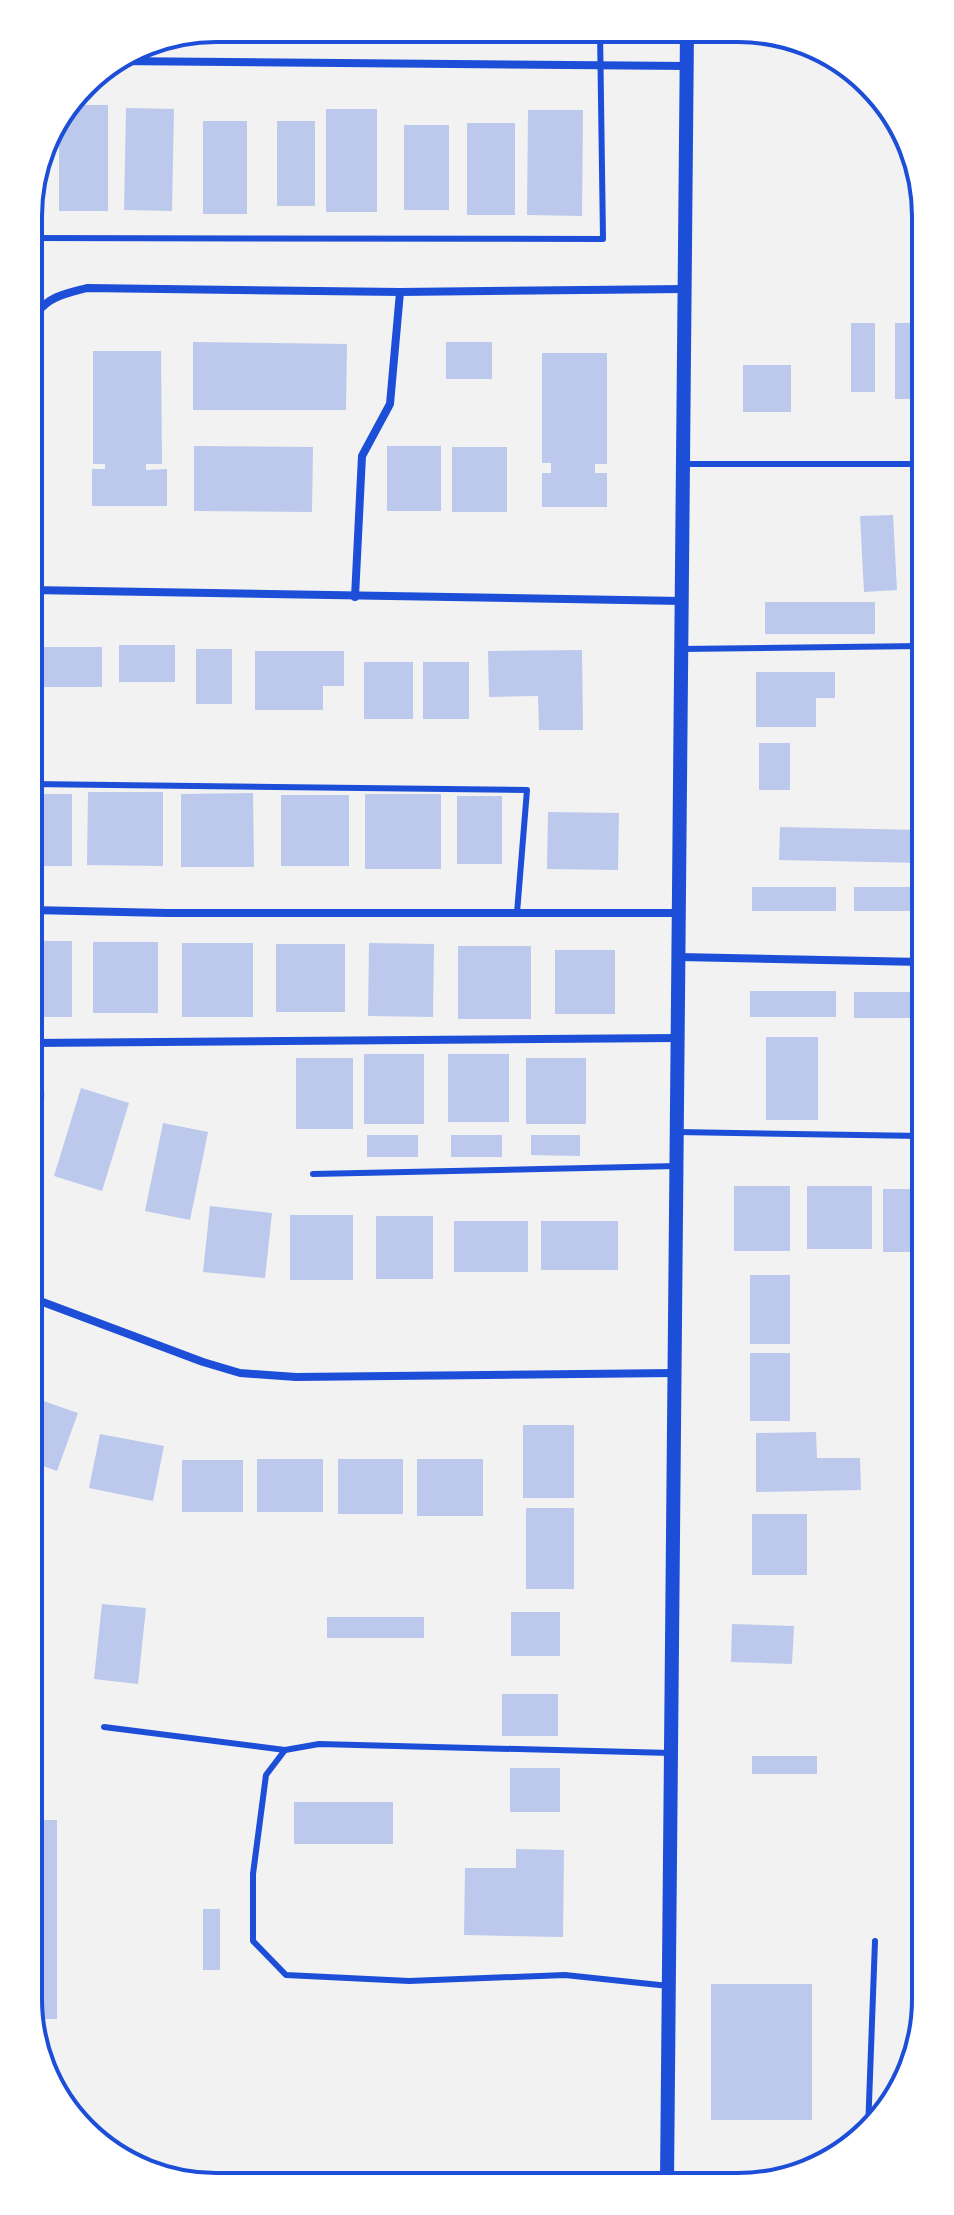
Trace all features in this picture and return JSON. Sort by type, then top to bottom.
[{"type":"street","points":[[667,2173],[687,42]]},
{"type":"street","points":[[137,61],[687,66]]},
{"type":"street","points":[[42,309],[55,297],[87,288],[400,292],[685,289]]},
{"type":"street","points":[[355,597],[362,456],[390,404],[400,292]]},
{"type":"street","points":[[42,590],[682,601]]},
{"type":"street","points":[[42,910],[679,913]]},
{"type":"street","points":[[679,957],[912,962]]},
{"type":"street","points":[[42,1043],[678,1038]]},
{"type":"street","points":[[42,1302],[240,1373],[296,1377],[675,1373]]},
{"type":"lane","points":[[42,238],[603,239],[600,42]]},
{"type":"lane","points":[[684,464],[912,464]]},
{"type":"lane","points":[[681,649],[912,646]]},
{"type":"lane","points":[[42,784],[527,790],[517,913]]},
{"type":"lane","points":[[677,1132],[912,1136]]},
{"type":"lane","points":[[313,1174],[677,1166]]},
{"type":"lane","points":[[104,1727],[285,1750],[319,1744],[671,1753]]},
{"type":"lane","points":[[285,1750],[266,1775],[253,1874],[253,1941],[286,1975],[409,1981],[565,1975],[669,1986]]},
{"type":"lane","points":[[869,2114],[875,1941]]},
{"type":"building","points":[[82,105],[108,105],[108,211],[59,211],[59,141]]},
{"type":"building","points":[[126,108],[174,109],[172,211],[124,210]]},
{"type":"building","points":[[326,109],[377,109],[377,212],[326,212]]},
{"type":"building","points":[[528,110],[583,110],[582,216],[527,215]]},
{"type":"building","points":[[203,121],[247,121],[247,214],[203,214]]},
{"type":"building","points":[[277,121],[315,121],[315,206],[277,206]]},
{"type":"building","points":[[467,123],[515,123],[515,215],[467,215]]},
{"type":"building","points":[[404,125],[449,125],[449,210],[404,210]]},
{"type":"building","points":[[851,323],[875,323],[875,392],[851,392]]},
{"type":"building","points":[[895,323],[912,323],[912,399],[895,399]]},
{"type":"building","points":[[193,342],[347,344],[346,410],[193,410]]},
{"type":"building","points":[[446,342],[492,342],[492,379],[446,379]]},
{"type":"building","points":[[93,351],[161,351],[162,464],[146,464],[146,470],[167,469],[167,506],[92,506],[92,469],[105,469],[105,464],[93,464]]},
{"type":"building","points":[[542,353],[607,353],[607,464],[595,464],[595,473],[607,473],[607,507],[542,507],[542,473],[551,473],[551,463],[542,463]]},
{"type":"building","points":[[743,365],[791,365],[791,412],[743,412]]},
{"type":"building","points":[[194,446],[313,447],[312,512],[194,511]]},
{"type":"building","points":[[387,446],[441,446],[441,511],[387,511]]},
{"type":"building","points":[[452,447],[507,447],[507,512],[452,512]]},
{"type":"building","points":[[893,515],[897,590],[864,592],[860,516]]},
{"type":"building","points":[[765,602],[875,602],[875,634],[765,634]]},
{"type":"building","points":[[119,645],[175,645],[175,682],[119,682]]},
{"type":"building","points":[[42,647],[102,647],[102,687],[42,687]]},
{"type":"building","points":[[196,649],[232,649],[232,704],[196,704]]},
{"type":"building","points":[[582,650],[583,730],[539,730],[538,696],[489,697],[488,651]]},
{"type":"building","points":[[255,651],[344,651],[344,686],[323,686],[323,710],[255,710]]},
{"type":"building","points":[[364,662],[413,662],[413,719],[364,719]]},
{"type":"building","points":[[423,662],[469,662],[469,719],[423,719]]},
{"type":"building","points":[[756,672],[835,672],[835,698],[816,698],[816,727],[756,727]]},
{"type":"building","points":[[759,743],[790,743],[790,790],[759,790]]},
{"type":"building","points":[[88,792],[163,792],[163,866],[87,865]]},
{"type":"building","points":[[253,793],[254,867],[181,867],[181,794]]},
{"type":"building","points":[[42,794],[72,794],[72,866],[42,866]]},
{"type":"building","points":[[365,794],[441,794],[441,869],[365,869]]},
{"type":"building","points":[[281,795],[349,795],[349,866],[281,866]]},
{"type":"building","points":[[457,796],[502,796],[502,864],[457,864]]},
{"type":"building","points":[[548,812],[619,813],[618,870],[547,869]]},
{"type":"building","points":[[780,827],[912,830],[912,863],[779,860]]},
{"type":"building","points":[[752,887],[836,887],[836,911],[752,911]]},
{"type":"building","points":[[854,887],[912,887],[912,911],[854,911]]},
{"type":"building","points":[[42,941],[72,941],[72,1017],[42,1017]]},
{"type":"building","points":[[93,942],[158,942],[158,1013],[93,1013]]},
{"type":"building","points":[[182,943],[253,943],[253,1017],[182,1017]]},
{"type":"building","points":[[369,943],[434,944],[433,1017],[368,1016]]},
{"type":"building","points":[[276,944],[345,944],[345,1012],[276,1012]]},
{"type":"building","points":[[458,946],[531,946],[531,1019],[458,1019]]},
{"type":"building","points":[[555,950],[615,950],[615,1014],[555,1014]]},
{"type":"building","points":[[750,991],[836,991],[836,1017],[750,1017]]},
{"type":"building","points":[[854,992],[912,992],[912,1018],[854,1018]]},
{"type":"building","points":[[766,1037],[818,1037],[818,1120],[766,1120]]},
{"type":"building","points":[[364,1054],[424,1054],[424,1124],[364,1124]]},
{"type":"building","points":[[448,1054],[509,1054],[509,1122],[448,1122]]},
{"type":"building","points":[[296,1058],[353,1058],[353,1129],[296,1129]]},
{"type":"building","points":[[526,1058],[586,1058],[586,1124],[526,1124]]},
{"type":"building","points":[[81,1088],[129,1103],[102,1191],[54,1176]]},
{"type":"building","points":[[163,1123],[208,1132],[190,1220],[145,1211]]},
{"type":"building","points":[[367,1135],[418,1135],[418,1157],[367,1157]]},
{"type":"building","points":[[451,1135],[502,1135],[502,1157],[451,1157]]},
{"type":"building","points":[[531,1135],[580,1135],[580,1156],[531,1155]]},
{"type":"building","points":[[734,1186],[790,1186],[790,1251],[734,1251]]},
{"type":"building","points":[[807,1186],[872,1186],[872,1249],[807,1249]]},
{"type":"building","points":[[883,1189],[912,1189],[912,1252],[883,1252]]},
{"type":"building","points":[[210,1206],[272,1213],[265,1278],[203,1272]]},
{"type":"building","points":[[290,1215],[353,1215],[353,1280],[290,1280]]},
{"type":"building","points":[[376,1216],[433,1216],[433,1279],[376,1279]]},
{"type":"building","points":[[454,1221],[528,1221],[528,1272],[454,1272]]},
{"type":"building","points":[[541,1221],[618,1221],[618,1270],[541,1270]]},
{"type":"building","points":[[750,1275],[790,1275],[790,1344],[750,1344]]},
{"type":"building","points":[[750,1353],[790,1353],[790,1421],[750,1421]]},
{"type":"building","points":[[42,1400],[78,1413],[57,1471],[42,1466]]},
{"type":"building","points":[[523,1425],[574,1425],[574,1498],[523,1498]]},
{"type":"building","points":[[816,1432],[817,1458],[860,1458],[861,1490],[756,1492],[756,1433]]},
{"type":"building","points":[[100,1434],[164,1446],[153,1501],[89,1488]]},
{"type":"building","points":[[257,1459],[323,1459],[323,1512],[257,1512]]},
{"type":"building","points":[[338,1459],[403,1459],[403,1514],[338,1514]]},
{"type":"building","points":[[417,1459],[483,1459],[483,1516],[417,1516]]},
{"type":"building","points":[[182,1460],[243,1460],[243,1512],[182,1512]]},
{"type":"building","points":[[526,1508],[574,1508],[574,1589],[526,1589]]},
{"type":"building","points":[[752,1514],[807,1514],[807,1575],[752,1575]]},
{"type":"building","points":[[102,1604],[146,1608],[138,1684],[94,1679]]},
{"type":"building","points":[[511,1612],[560,1612],[560,1656],[511,1656]]},
{"type":"building","points":[[327,1617],[424,1617],[424,1638],[327,1638]]},
{"type":"building","points":[[732,1624],[794,1626],[792,1664],[731,1662]]},
{"type":"building","points":[[502,1694],[558,1694],[558,1736],[502,1736]]},
{"type":"building","points":[[752,1756],[817,1756],[817,1774],[752,1774]]},
{"type":"building","points":[[510,1768],[560,1768],[560,1812],[510,1812]]},
{"type":"building","points":[[294,1802],[393,1802],[393,1844],[294,1844]]},
{"type":"building","points":[[42,1820],[57,1820],[57,2019],[43,2019]]},
{"type":"building","points":[[516,1849],[564,1850],[563,1937],[464,1935],[465,1868],[516,1868]]},
{"type":"building","points":[[203,1909],[220,1909],[220,1970],[203,1970]]},
{"type":"building","points":[[711,1984],[812,1984],[812,2120],[711,2120]]}]
